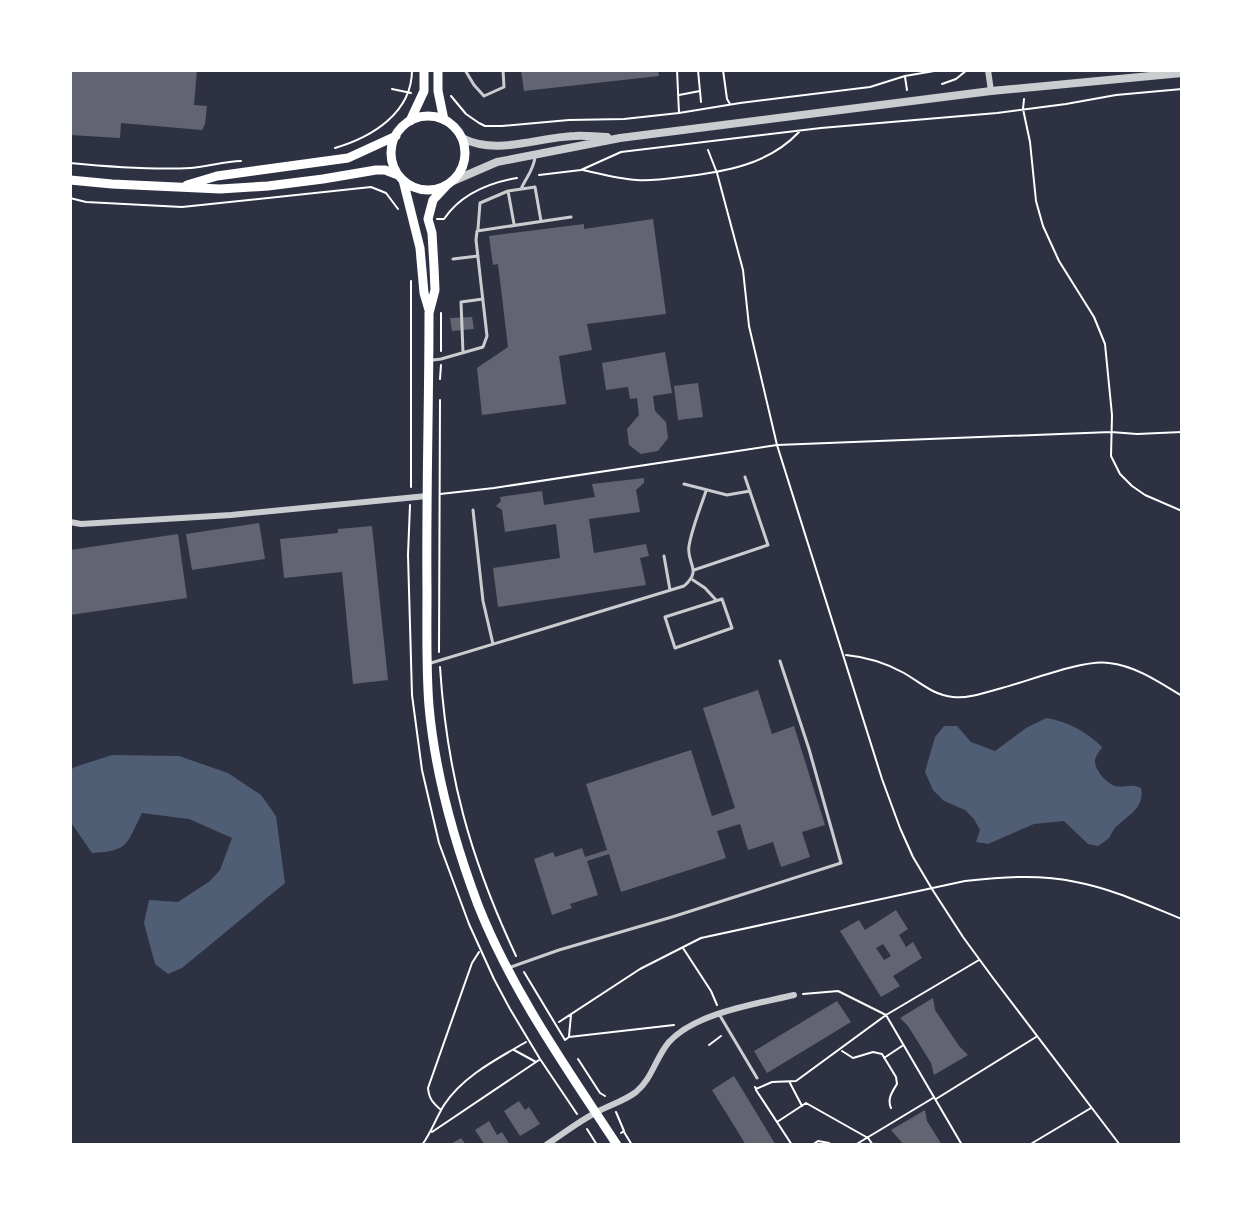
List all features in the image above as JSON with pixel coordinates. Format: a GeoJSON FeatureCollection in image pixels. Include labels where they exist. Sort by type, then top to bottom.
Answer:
{"type":"FeatureCollection","features":[{"type":"Feature","properties":{"kind":"main road"},"geometry":{"type":"LineString","coordinates":[[424,70],[424,91],[410,121],[396,136],[391,156],[420,248],[429,313],[427,664],[436,754],[448,815],[479,907],[507,969],[533,1016],[617,1145]]}},
{"type":"Feature","properties":{"kind":"main road"},"geometry":{"type":"LineString","coordinates":[[438,70],[438,91],[444,120]]}},
{"type":"Feature","properties":{"kind":"main road"},"geometry":{"type":"LineString","coordinates":[[410,121],[423,117],[444,120],[457,130],[464,145],[464,161],[458,175],[433,200],[428,219],[432,233],[435,290],[429,313]]}},
{"type":"Feature","properties":{"kind":"main road"},"geometry":{"type":"LineString","coordinates":[[180,186],[217,176],[348,158],[396,136]]}},
{"type":"Feature","properties":{"kind":"main road"},"geometry":{"type":"LineString","coordinates":[[70,180],[220,189],[268,186],[385,170],[419,189],[438,189],[450,183]]}},
{"type":"Feature","properties":{"kind":"street"},"geometry":{"type":"LineString","coordinates":[[988,70],[991,91]]}},
{"type":"Feature","properties":{"kind":"street"},"geometry":{"type":"LineString","coordinates":[[450,183],[497,162],[620,138],[991,91],[1182,73]]}},
{"type":"Feature","properties":{"kind":"street"},"geometry":{"type":"LineString","coordinates":[[462,138],[475,145],[490,147],[574,136],[620,138]]}},
{"type":"Feature","properties":{"kind":"street"},"geometry":{"type":"LineString","coordinates":[[70,522],[81,524],[231,515],[427,496]]}},
{"type":"Feature","properties":{"kind":"street"},"geometry":{"type":"LineString","coordinates":[[546,1145],[596,1112],[635,1092],[647,1081],[660,1051],[689,1025],[707,1017],[794,995]]}},
{"type":"Feature","properties":{"kind":"lane"},"geometry":{"type":"LineString","coordinates":[[465,70],[484,96],[504,87],[503,70]]}},
{"type":"Feature","properties":{"kind":"lane"},"geometry":{"type":"LineString","coordinates":[[521,189],[534,167],[535,155]]}},
{"type":"Feature","properties":{"kind":"lane"},"geometry":{"type":"LineString","coordinates":[[429,360],[483,347],[487,336],[476,240],[480,203],[508,191],[535,187],[541,221]]}},
{"type":"Feature","properties":{"kind":"lane"},"geometry":{"type":"LineString","coordinates":[[508,191],[514,225]]}},
{"type":"Feature","properties":{"kind":"lane"},"geometry":{"type":"LineString","coordinates":[[477,231],[571,217]]}},
{"type":"Feature","properties":{"kind":"lane"},"geometry":{"type":"LineString","coordinates":[[453,259],[478,256]]}},
{"type":"Feature","properties":{"kind":"lane"},"geometry":{"type":"LineString","coordinates":[[463,353],[461,302],[483,299]]}},
{"type":"Feature","properties":{"kind":"lane"},"geometry":{"type":"LineString","coordinates":[[694,570],[768,545],[745,477]]}},
{"type":"Feature","properties":{"kind":"lane"},"geometry":{"type":"LineString","coordinates":[[684,484],[727,495],[750,491]]}},
{"type":"Feature","properties":{"kind":"lane"},"geometry":{"type":"LineString","coordinates":[[427,664],[684,586],[694,570],[688,551],[689,542],[706,491]]}},
{"type":"Feature","properties":{"kind":"lane"},"geometry":{"type":"LineString","coordinates":[[473,510],[483,601],[493,644]]}},
{"type":"Feature","properties":{"kind":"lane"},"geometry":{"type":"LineString","coordinates":[[664,556],[670,590]]}},
{"type":"Feature","properties":{"kind":"lane"},"geometry":{"type":"LineString","coordinates":[[691,579],[716,600]]}},
{"type":"Feature","properties":{"kind":"lane"},"geometry":{"type":"LineString","coordinates":[[722,599],[732,628],[675,648],[665,617],[716,600],[722,599]]}},
{"type":"Feature","properties":{"kind":"lane"},"geometry":{"type":"LineString","coordinates":[[507,969],[841,863],[780,661]]}},
{"type":"Feature","properties":{"kind":"lane"},"geometry":{"type":"LineString","coordinates":[[719,1014],[757,1078]]}},
{"type":"Feature","properties":{"kind":"path"},"geometry":{"type":"LineString","coordinates":[[327,150],[353,142],[381,125],[410,93],[412,70]]}},
{"type":"Feature","properties":{"kind":"path"},"geometry":{"type":"LineString","coordinates":[[677,70],[679,113]]}},
{"type":"Feature","properties":{"kind":"path"},"geometry":{"type":"LineString","coordinates":[[698,70],[701,102]]}},
{"type":"Feature","properties":{"kind":"path"},"geometry":{"type":"LineString","coordinates":[[723,70],[730,105]]}},
{"type":"Feature","properties":{"kind":"path"},"geometry":{"type":"LineString","coordinates":[[438,91],[447,91],[466,114],[485,126],[679,113],[870,87],[905,76],[940,70]]}},
{"type":"Feature","properties":{"kind":"path"},"geometry":{"type":"LineString","coordinates":[[942,84],[956,79],[967,70]]}},
{"type":"Feature","properties":{"kind":"path"},"geometry":{"type":"LineString","coordinates":[[905,76],[907,90]]}},
{"type":"Feature","properties":{"kind":"path"},"geometry":{"type":"LineString","coordinates":[[1023,88],[1023,109],[1036,201],[1043,226],[1059,261],[1094,317],[1105,344],[1112,415],[1111,456],[1120,474],[1132,486],[1182,511]]}},
{"type":"Feature","properties":{"kind":"path"},"geometry":{"type":"LineString","coordinates":[[392,89],[410,93]]}},
{"type":"Feature","properties":{"kind":"path"},"geometry":{"type":"LineString","coordinates":[[800,131],[770,155],[717,173],[641,181],[581,170],[621,152],[800,131],[1070,104],[1116,95],[1182,89]]}},
{"type":"Feature","properties":{"kind":"path"},"geometry":{"type":"LineString","coordinates":[[678,95],[700,91]]}},
{"type":"Feature","properties":{"kind":"path"},"geometry":{"type":"LineString","coordinates":[[1069,94],[1070,104]]}},
{"type":"Feature","properties":{"kind":"path"},"geometry":{"type":"LineString","coordinates":[[708,150],[743,270],[749,326],[777,445],[900,828],[932,889],[980,960],[1120,1145]]}},
{"type":"Feature","properties":{"kind":"path"},"geometry":{"type":"LineString","coordinates":[[70,163],[155,169],[196,168],[245,161]]}},
{"type":"Feature","properties":{"kind":"path"},"geometry":{"type":"LineString","coordinates":[[440,400],[439,660],[443,709],[448,752],[460,807],[493,908],[519,963],[565,1040],[569,1037],[675,1025]]}},
{"type":"Feature","properties":{"kind":"path"},"geometry":{"type":"LineString","coordinates":[[439,494],[777,445],[1182,432]]}},
{"type":"Feature","properties":{"kind":"path"},"geometry":{"type":"LineString","coordinates":[[408,549],[414,550]]}},
{"type":"Feature","properties":{"kind":"path"},"geometry":{"type":"LineString","coordinates":[[843,655],[882,663],[906,674],[928,690],[958,698],[1085,664],[1107,662],[1130,667],[1182,696]]}},
{"type":"Feature","properties":{"kind":"path"},"geometry":{"type":"LineString","coordinates":[[559,1022],[640,969],[701,938],[965,881],[1000,877],[1074,881],[1108,890],[1182,919]]}},
{"type":"Feature","properties":{"kind":"path"},"geometry":{"type":"LineString","coordinates":[[683,947],[711,991],[719,1014]]}},
{"type":"Feature","properties":{"kind":"path"},"geometry":{"type":"LineString","coordinates":[[441,1110],[432,1102],[428,1088],[472,963],[480,951],[540,1059],[597,1145]]}},
{"type":"Feature","properties":{"kind":"path"},"geometry":{"type":"LineString","coordinates":[[792,1145],[756,1089],[772,1082],[796,1081],[886,1015],[980,960]]}},
{"type":"Feature","properties":{"kind":"path"},"geometry":{"type":"LineString","coordinates":[[794,995],[838,991],[886,1015],[962,1145]]}},
{"type":"Feature","properties":{"kind":"path"},"geometry":{"type":"LineString","coordinates":[[569,1037],[571,1014]]}},
{"type":"Feature","properties":{"kind":"path"},"geometry":{"type":"LineString","coordinates":[[709,1045],[722,1035]]}},
{"type":"Feature","properties":{"kind":"path"},"geometry":{"type":"LineString","coordinates":[[855,1145],[1037,1036]]}},
{"type":"Feature","properties":{"kind":"path"},"geometry":{"type":"LineString","coordinates":[[422,1145],[455,1090],[526,1042]]}},
{"type":"Feature","properties":{"kind":"path"},"geometry":{"type":"LineString","coordinates":[[884,1058],[903,1046]]}},
{"type":"Feature","properties":{"kind":"path"},"geometry":{"type":"LineString","coordinates":[[513,1050],[536,1062]]}},
{"type":"Feature","properties":{"kind":"path"},"geometry":{"type":"LineString","coordinates":[[840,1050],[853,1058],[873,1052],[882,1054],[896,1077],[897,1084],[890,1096],[891,1108]]}},
{"type":"Feature","properties":{"kind":"path"},"geometry":{"type":"LineString","coordinates":[[429,1134],[540,1059]]}},
{"type":"Feature","properties":{"kind":"path"},"geometry":{"type":"LineString","coordinates":[[789,1082],[802,1106]]}},
{"type":"Feature","properties":{"kind":"path"},"geometry":{"type":"LineString","coordinates":[[777,1122],[806,1103],[868,1138],[873,1145]]}},
{"type":"Feature","properties":{"kind":"path"},"geometry":{"type":"LineString","coordinates":[[1029,1145],[1092,1107]]}},
{"type":"Feature","properties":{"kind":"path"},"geometry":{"type":"LineString","coordinates":[[624,1131],[632,1145]]}},
{"type":"Feature","properties":{"kind":"path"},"geometry":{"type":"LineString","coordinates":[[812,1145],[818,1141],[831,1145]]}},
{"type":"Feature","properties":{"kind":"water"},"geometry":{"type":"Polygon","coordinates":[[[1046,718],[1076,728],[1102,747],[1095,760],[1099,771],[1115,786],[1141,788],[1138,806],[1098,846],[1088,844],[1064,821],[1034,824],[988,844],[976,842],[980,830],[974,819],[965,810],[944,801],[933,790],[925,772],[935,737],[944,726],[957,726],[971,742],[995,751],[1026,728],[1046,718]]]}},
{"type":"Feature","properties":{"kind":"water"},"geometry":{"type":"Polygon","coordinates":[[[112,755],[179,756],[228,773],[261,795],[276,816],[285,883],[182,968],[168,974],[155,964],[144,923],[149,900],[178,902],[210,881],[220,870],[232,838],[189,819],[142,813],[129,839],[120,848],[92,853],[70,821],[70,770],[112,755]]]}},
{"type":"Feature","properties":{"kind":"building"},"geometry":{"type":"Polygon","coordinates":[[[70,70],[197,70],[194,105],[207,106],[205,124],[202,130],[121,123],[120,138],[70,135],[70,70]]]}},
{"type":"Feature","properties":{"kind":"building"},"geometry":{"type":"Polygon","coordinates":[[[521,70],[658,70],[659,76],[524,91],[521,70]]]}},
{"type":"Feature","properties":{"kind":"building"},"geometry":{"type":"Polygon","coordinates":[[[653,219],[666,314],[587,324],[592,350],[559,356],[566,404],[482,415],[477,368],[508,347],[498,264],[493,265],[489,236],[584,224],[584,229],[653,219]]]}},
{"type":"Feature","properties":{"kind":"building"},"geometry":{"type":"Polygon","coordinates":[[[472,317],[474,329],[452,331],[450,318],[472,317]]]}},
{"type":"Feature","properties":{"kind":"building"},"geometry":{"type":"Polygon","coordinates":[[[665,352],[672,393],[653,396],[655,411],[666,422],[668,438],[658,451],[641,454],[629,445],[627,429],[639,415],[637,398],[630,399],[628,387],[606,390],[602,363],[665,352]]]}},
{"type":"Feature","properties":{"kind":"building"},"geometry":{"type":"Polygon","coordinates":[[[698,383],[703,417],[678,420],[674,386],[698,383]]]}},
{"type":"Feature","properties":{"kind":"building"},"geometry":{"type":"Polygon","coordinates":[[[644,478],[644,483],[636,490],[640,512],[589,519],[594,553],[646,544],[649,556],[640,558],[646,585],[498,607],[493,568],[560,558],[556,524],[505,532],[502,510],[496,506],[501,501],[500,497],[542,491],[544,505],[595,497],[592,484],[644,478]]]}},
{"type":"Feature","properties":{"kind":"building"},"geometry":{"type":"Polygon","coordinates":[[[259,523],[265,559],[192,570],[186,534],[259,523]]]}},
{"type":"Feature","properties":{"kind":"building"},"geometry":{"type":"Polygon","coordinates":[[[372,526],[388,680],[353,684],[342,572],[284,578],[280,539],[372,526]]]}},
{"type":"Feature","properties":{"kind":"building"},"geometry":{"type":"Polygon","coordinates":[[[178,534],[187,598],[70,615],[70,550],[178,534]]]}},
{"type":"Feature","properties":{"kind":"building"},"geometry":{"type":"Polygon","coordinates":[[[758,690],[772,734],[794,726],[825,825],[802,832],[810,857],[781,867],[773,842],[748,850],[740,824],[717,831],[726,858],[621,892],[609,854],[587,861],[598,895],[570,904],[572,908],[552,915],[534,859],[553,852],[555,857],[582,848],[585,857],[607,850],[586,784],[691,750],[712,816],[735,808],[703,708],[758,690]]]}},
{"type":"Feature","properties":{"kind":"building"},"geometry":{"type":"Polygon","coordinates":[[[896,910],[908,929],[899,935],[906,947],[913,942],[922,958],[893,976],[900,986],[881,997],[840,931],[859,920],[865,930],[896,910]],[[883,944],[876,948],[884,960],[891,956],[883,944]]]}},
{"type":"Feature","properties":{"kind":"building"},"geometry":{"type":"Polygon","coordinates":[[[933,998],[935,1010],[968,1055],[934,1075],[931,1063],[900,1018],[933,998]]]}},
{"type":"Feature","properties":{"kind":"building"},"geometry":{"type":"Polygon","coordinates":[[[837,1001],[851,1022],[767,1073],[754,1051],[837,1001]]]}},
{"type":"Feature","properties":{"kind":"building"},"geometry":{"type":"Polygon","coordinates":[[[734,1076],[776,1145],[746,1145],[712,1090],[734,1076]]]}},
{"type":"Feature","properties":{"kind":"building"},"geometry":{"type":"Polygon","coordinates":[[[519,1101],[525,1110],[529,1107],[540,1124],[520,1136],[504,1111],[519,1101]]]}},
{"type":"Feature","properties":{"kind":"building"},"geometry":{"type":"Polygon","coordinates":[[[925,1110],[927,1121],[942,1145],[904,1145],[891,1130],[925,1110]]]}},
{"type":"Feature","properties":{"kind":"building"},"geometry":{"type":"Polygon","coordinates":[[[489,1121],[497,1135],[502,1132],[510,1145],[485,1145],[475,1130],[489,1121]]]}},
{"type":"Feature","properties":{"kind":"building"},"geometry":{"type":"Polygon","coordinates":[[[461,1138],[466,1145],[449,1145],[461,1138]]]}}]}
